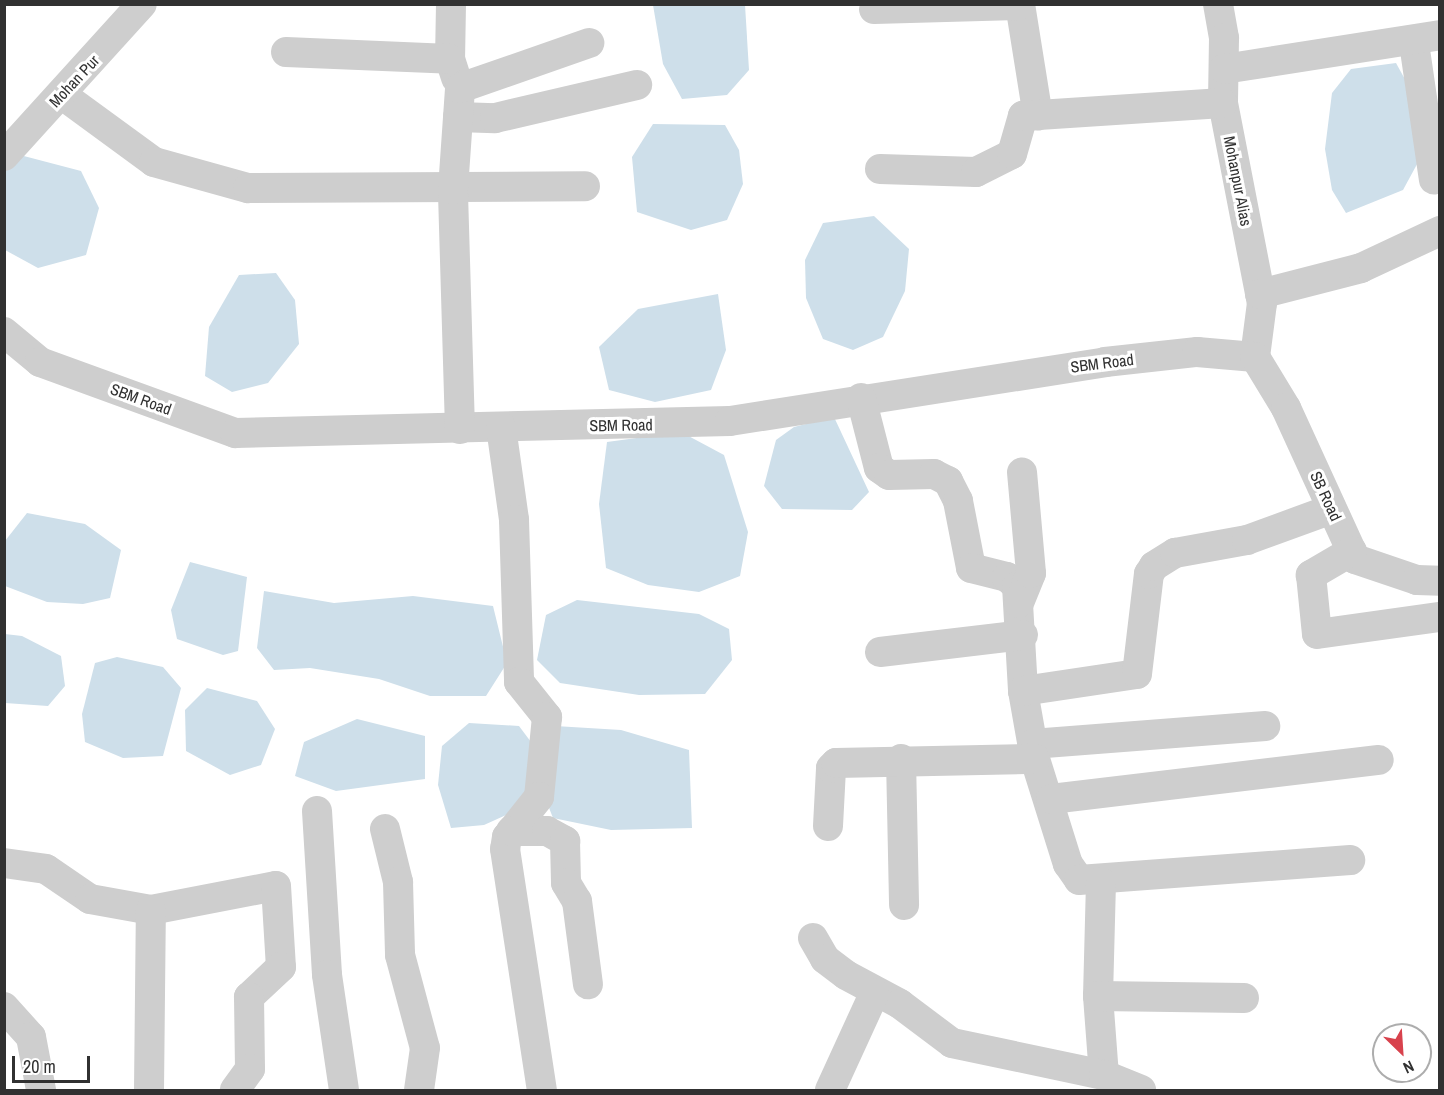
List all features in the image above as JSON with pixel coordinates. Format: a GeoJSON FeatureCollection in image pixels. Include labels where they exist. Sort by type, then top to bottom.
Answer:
{"type":"FeatureCollection","features":[{"type":"Feature","properties":{"kind":"street","name":"Mohan Pur"},"geometry":{"type":"LineString","coordinates":[[4,156],[142,4]]}},
{"type":"Feature","properties":{"kind":"street"},"geometry":{"type":"LineString","coordinates":[[451,4],[450,59],[460,88],[453,189],[460,429]]}},
{"type":"Feature","properties":{"kind":"street","name":"Mohanpur Alias"},"geometry":{"type":"LineString","coordinates":[[1218,4],[1224,69],[1223,103],[1260,294],[1255,357]]}},
{"type":"Feature","properties":{"kind":"street"},"geometry":{"type":"LineString","coordinates":[[874,9],[1020,5],[1038,116]]}},
{"type":"Feature","properties":{"kind":"street"},"geometry":{"type":"LineString","coordinates":[[1224,69],[1427,39],[1434,180]]}},
{"type":"Feature","properties":{"kind":"street"},"geometry":{"type":"LineString","coordinates":[[460,88],[589,43]]}},
{"type":"Feature","properties":{"kind":"street"},"geometry":{"type":"LineString","coordinates":[[286,52],[450,59]]}},
{"type":"Feature","properties":{"kind":"street"},"geometry":{"type":"LineString","coordinates":[[458,117],[495,117],[637,85]]}},
{"type":"Feature","properties":{"kind":"street"},"geometry":{"type":"LineString","coordinates":[[61,94],[154,162],[203,179],[248,188],[453,189],[585,186]]}},
{"type":"Feature","properties":{"kind":"street"},"geometry":{"type":"LineString","coordinates":[[880,169],[976,171],[1012,154],[1023,117],[1223,103]]}},
{"type":"Feature","properties":{"kind":"street"},"geometry":{"type":"LineString","coordinates":[[1260,294],[1361,268],[1440,231]]}},
{"type":"Feature","properties":{"kind":"street","name":"SBM Road"},"geometry":{"type":"LineString","coordinates":[[4,332],[40,362],[235,433],[629,426],[730,421],[861,398],[1197,352],[1255,357]]}},
{"type":"Feature","properties":{"kind":"street","name":"SB Road"},"geometry":{"type":"LineString","coordinates":[[1255,357],[1286,408],[1352,551]]}},
{"type":"Feature","properties":{"kind":"street"},"geometry":{"type":"LineString","coordinates":[[861,398],[879,468],[889,475],[934,474],[948,481],[958,501],[971,568],[1013,581],[1019,603],[1023,636],[1023,691],[1034,752],[1051,799],[1068,864],[1079,880],[1101,882],[1350,860]]}},
{"type":"Feature","properties":{"kind":"street"},"geometry":{"type":"LineString","coordinates":[[501,427],[513,520],[519,682],[547,717],[539,797],[511,831],[506,849],[542,1090]]}},
{"type":"Feature","properties":{"kind":"street"},"geometry":{"type":"LineString","coordinates":[[1019,603],[1032,573],[1022,472]]}},
{"type":"Feature","properties":{"kind":"street"},"geometry":{"type":"LineString","coordinates":[[1023,691],[1137,674],[1154,566],[1174,553],[1246,540],[1332,508]]}},
{"type":"Feature","properties":{"kind":"street"},"geometry":{"type":"LineString","coordinates":[[1440,580],[1418,580],[1355,559],[1352,551],[1311,575],[1317,634],[1440,617]]}},
{"type":"Feature","properties":{"kind":"street"},"geometry":{"type":"LineString","coordinates":[[880,652],[1023,636]]}},
{"type":"Feature","properties":{"kind":"street"},"geometry":{"type":"LineString","coordinates":[[828,826],[831,768],[901,759],[1034,752],[1265,726]]}},
{"type":"Feature","properties":{"kind":"street"},"geometry":{"type":"LineString","coordinates":[[901,759],[904,905]]}},
{"type":"Feature","properties":{"kind":"street"},"geometry":{"type":"LineString","coordinates":[[1051,799],[1379,760]]}},
{"type":"Feature","properties":{"kind":"street"},"geometry":{"type":"LineString","coordinates":[[317,811],[327,975],[344,1090]]}},
{"type":"Feature","properties":{"kind":"street"},"geometry":{"type":"LineString","coordinates":[[385,829],[398,882],[400,955],[424,1048],[418,1090]]}},
{"type":"Feature","properties":{"kind":"street"},"geometry":{"type":"LineString","coordinates":[[511,831],[547,831],[565,841],[566,883],[577,901],[588,984]]}},
{"type":"Feature","properties":{"kind":"street"},"geometry":{"type":"LineString","coordinates":[[4,863],[46,869],[90,899],[151,910],[203,904],[273,884],[280,891],[281,967],[249,997],[250,1069],[235,1090]]}},
{"type":"Feature","properties":{"kind":"street"},"geometry":{"type":"LineString","coordinates":[[1092,1080],[1098,996],[1101,882]]}},
{"type":"Feature","properties":{"kind":"street"},"geometry":{"type":"LineString","coordinates":[[149,1090],[151,910]]}},
{"type":"Feature","properties":{"kind":"street"},"geometry":{"type":"LineString","coordinates":[[813,938],[825,959],[874,994],[900,1005],[952,1043],[1092,1080],[1141,1090]]}},
{"type":"Feature","properties":{"kind":"street"},"geometry":{"type":"LineString","coordinates":[[830,1090],[874,994]]}},
{"type":"Feature","properties":{"kind":"street"},"geometry":{"type":"LineString","coordinates":[[1098,996],[1244,998]]}},
{"type":"Feature","properties":{"kind":"street"},"geometry":{"type":"LineString","coordinates":[[4,1007],[31,1037],[41,1090]]}},
{"type":"Feature","properties":{"kind":"water"},"geometry":{"type":"Polygon","coordinates":[[[653,5],[745,5],[749,70],[727,95],[682,99],[663,64],[653,5]]]}},
{"type":"Feature","properties":{"kind":"water"},"geometry":{"type":"Polygon","coordinates":[[[1396,63],[1413,94],[1422,155],[1403,190],[1346,213],[1332,190],[1325,149],[1332,93],[1351,69],[1396,63]]]}},
{"type":"Feature","properties":{"kind":"water"},"geometry":{"type":"Polygon","coordinates":[[[653,124],[725,125],[739,150],[743,184],[727,220],[691,230],[637,212],[632,157],[653,124]]]}},
{"type":"Feature","properties":{"kind":"water"},"geometry":{"type":"Polygon","coordinates":[[[20,155],[81,171],[99,208],[86,255],[38,268],[5,250],[4,169],[20,155]]]}},
{"type":"Feature","properties":{"kind":"water"},"geometry":{"type":"Polygon","coordinates":[[[874,216],[909,249],[905,291],[883,337],[853,350],[823,339],[806,298],[805,260],[823,223],[874,216]]]}},
{"type":"Feature","properties":{"kind":"water"},"geometry":{"type":"Polygon","coordinates":[[[276,273],[295,300],[299,344],[268,383],[232,392],[205,376],[209,327],[239,275],[276,273]]]}},
{"type":"Feature","properties":{"kind":"water"},"geometry":{"type":"Polygon","coordinates":[[[718,294],[726,350],[711,390],[655,402],[609,390],[599,347],[638,309],[718,294]]]}},
{"type":"Feature","properties":{"kind":"water"},"geometry":{"type":"Polygon","coordinates":[[[834,417],[869,492],[852,510],[782,509],[764,486],[776,440],[794,427],[834,417]]]}},
{"type":"Feature","properties":{"kind":"water"},"geometry":{"type":"Polygon","coordinates":[[[681,432],[724,455],[748,532],[740,576],[699,592],[648,585],[606,568],[599,504],[607,442],[681,432]]]}},
{"type":"Feature","properties":{"kind":"water"},"geometry":{"type":"Polygon","coordinates":[[[27,513],[85,524],[121,550],[110,598],[83,604],[47,602],[5,586],[5,541],[27,513]]]}},
{"type":"Feature","properties":{"kind":"water"},"geometry":{"type":"Polygon","coordinates":[[[190,562],[247,577],[238,651],[223,655],[177,639],[171,610],[190,562]]]}},
{"type":"Feature","properties":{"kind":"water"},"geometry":{"type":"Polygon","coordinates":[[[264,591],[334,603],[413,596],[493,606],[507,663],[486,696],[430,696],[379,679],[310,668],[274,670],[257,648],[264,591]]]}},
{"type":"Feature","properties":{"kind":"water"},"geometry":{"type":"Polygon","coordinates":[[[577,600],[699,614],[729,629],[732,660],[705,694],[639,695],[560,683],[537,660],[546,615],[577,600]]]}},
{"type":"Feature","properties":{"kind":"water"},"geometry":{"type":"Polygon","coordinates":[[[5,634],[22,636],[61,656],[65,686],[48,706],[5,703],[5,634]]]}},
{"type":"Feature","properties":{"kind":"water"},"geometry":{"type":"Polygon","coordinates":[[[117,657],[163,667],[181,688],[163,756],[123,758],[85,742],[82,714],[95,663],[117,657]]]}},
{"type":"Feature","properties":{"kind":"water"},"geometry":{"type":"Polygon","coordinates":[[[207,688],[257,701],[275,729],[261,765],[230,775],[186,751],[185,710],[207,688]]]}},
{"type":"Feature","properties":{"kind":"water"},"geometry":{"type":"Polygon","coordinates":[[[357,719],[425,736],[425,779],[336,791],[295,776],[304,742],[357,719]]]}},
{"type":"Feature","properties":{"kind":"water"},"geometry":{"type":"Polygon","coordinates":[[[469,723],[519,726],[534,746],[530,804],[484,825],[451,828],[438,785],[442,746],[469,723]]]}},
{"type":"Feature","properties":{"kind":"water"},"geometry":{"type":"Polygon","coordinates":[[[555,726],[621,730],[689,750],[692,828],[611,830],[553,818],[539,782],[555,726]]]}}]}
